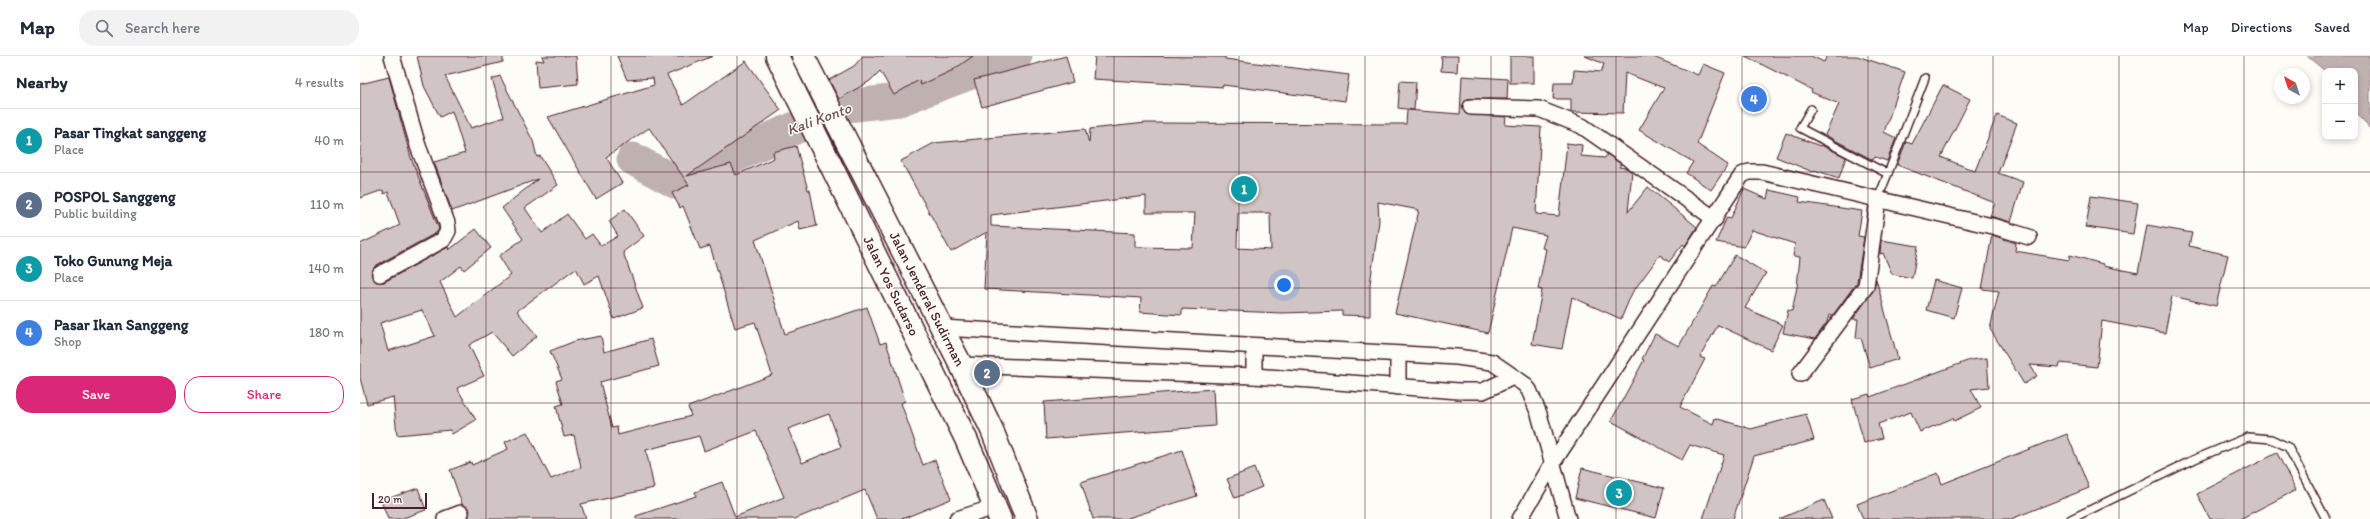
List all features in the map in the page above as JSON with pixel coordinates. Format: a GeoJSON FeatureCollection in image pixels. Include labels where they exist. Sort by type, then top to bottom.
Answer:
{"type":"FeatureCollection","features":[{"type":"Feature","properties":{"kind":"highway","name":"Jalan Yos Sudarso"},"geometry":{"type":"LineString","coordinates":[[777,56],[966,438],[998,513]]}},
{"type":"Feature","properties":{"kind":"highway","name":"Jalan Jenderal Sudirman"},"geometry":{"type":"LineString","coordinates":[[803,56],[962,365],[992,430],[1027,519]]}},
{"type":"Feature","properties":{"kind":"street"},"geometry":{"type":"LineString","coordinates":[[380,274],[443,240],[448,231],[447,223],[418,146],[392,56]]}},
{"type":"Feature","properties":{"kind":"street"},"geometry":{"type":"LineString","coordinates":[[1471,108],[1539,109],[1582,126],[1715,219]]}},
{"type":"Feature","properties":{"kind":"street"},"geometry":{"type":"LineString","coordinates":[[1520,519],[1552,464],[1715,219],[1739,179],[1749,172],[1762,172],[1878,199],[2029,237]]}},
{"type":"Feature","properties":{"kind":"street"},"geometry":{"type":"LineString","coordinates":[[1800,374],[1866,286],[1878,199]]}},
{"type":"Feature","properties":{"kind":"street"},"geometry":{"type":"LineString","coordinates":[[942,328],[1457,358],[1492,362],[1529,390],[1539,414],[1568,519]]}},
{"type":"Feature","properties":{"kind":"street"},"geometry":{"type":"LineString","coordinates":[[1254,347],[1254,376]]}},
{"type":"Feature","properties":{"kind":"street"},"geometry":{"type":"LineString","coordinates":[[1398,355],[1398,387]]}},
{"type":"Feature","properties":{"kind":"street"},"geometry":{"type":"LineString","coordinates":[[962,365],[1254,376],[1398,387],[1483,390],[1513,377]]}},
{"type":"Feature","properties":{"kind":"street"},"geometry":{"type":"LineString","coordinates":[[445,519],[461,513]]}},
{"type":"Feature","properties":{"kind":"street"},"geometry":{"type":"LineString","coordinates":[[957,519],[998,513]]}},
{"type":"Feature","properties":{"kind":"lane"},"geometry":{"type":"LineString","coordinates":[[1878,199],[1924,78]]}},
{"type":"Feature","properties":{"kind":"lane"},"geometry":{"type":"LineString","coordinates":[[1811,109],[1800,128],[1888,174]]}},
{"type":"Feature","properties":{"kind":"lane"},"geometry":{"type":"LineString","coordinates":[[2071,519],[2195,459],[2248,437],[2271,439],[2288,448],[2326,519]]}},
{"type":"Feature","properties":{"kind":"shaded area"},"geometry":{"type":"Polygon","coordinates":[[[2307,56],[2370,56],[2370,129],[2358,114],[2358,68],[2322,68],[2307,56]]]}},
{"type":"Feature","properties":{"kind":"building"},"geometry":{"type":"Polygon","coordinates":[[[417,56],[503,56],[503,62],[445,76],[471,128],[504,117],[492,79],[500,76],[533,141],[537,157],[540,156],[558,185],[525,208],[542,233],[567,214],[585,239],[592,234],[601,246],[618,236],[609,221],[625,209],[644,236],[623,252],[643,308],[614,319],[599,276],[584,284],[576,268],[517,311],[537,336],[512,356],[492,332],[469,345],[484,376],[457,388],[476,420],[452,434],[450,430],[397,435],[393,397],[367,404],[360,378],[360,244],[400,225],[388,192],[384,194],[383,190],[360,198],[360,84],[389,77],[411,158],[439,229],[436,233],[375,266],[371,274],[376,282],[384,282],[448,247],[449,250],[476,229],[491,248],[464,270],[461,266],[440,282],[457,317],[511,275],[499,256],[523,239],[502,208],[538,179],[452,211],[434,162],[465,153],[452,111],[440,117],[424,86],[417,56]],[[422,310],[380,323],[388,351],[435,336],[422,310]]]}},
{"type":"Feature","properties":{"kind":"building"},"geometry":{"type":"Polygon","coordinates":[[[542,56],[576,56],[578,84],[538,88],[536,60],[544,61],[542,56]]]}},
{"type":"Feature","properties":{"kind":"building"},"geometry":{"type":"Polygon","coordinates":[[[617,56],[713,56],[667,75],[683,105],[746,61],[781,110],[687,176],[731,164],[736,175],[774,158],[773,152],[796,146],[808,190],[810,190],[817,226],[800,230],[798,221],[755,240],[785,334],[867,307],[880,344],[886,342],[905,401],[901,403],[923,465],[935,460],[951,499],[902,519],[877,519],[865,490],[795,519],[636,519],[636,516],[696,496],[695,492],[722,482],[735,517],[784,497],[756,431],[704,451],[699,436],[646,450],[654,488],[581,504],[586,519],[468,519],[470,510],[462,504],[450,470],[471,462],[472,465],[508,449],[505,442],[527,432],[551,479],[581,467],[574,435],[564,437],[556,406],[563,404],[556,381],[562,379],[550,351],[575,341],[601,336],[604,352],[651,339],[659,366],[600,382],[612,428],[617,427],[618,435],[691,416],[688,407],[772,375],[755,322],[735,328],[710,246],[700,249],[683,206],[680,208],[672,193],[689,185],[649,128],[606,157],[622,183],[596,199],[548,117],[654,85],[653,78],[627,80],[617,56]],[[829,414],[788,429],[802,463],[841,447],[829,414]]]}},
{"type":"Feature","properties":{"kind":"building"},"geometry":{"type":"Polygon","coordinates":[[[863,56],[973,56],[953,70],[921,85],[919,80],[894,95],[880,71],[870,81],[839,99],[829,80],[854,66],[863,56]]]}},
{"type":"Feature","properties":{"kind":"building"},"geometry":{"type":"Polygon","coordinates":[[[1066,56],[1073,82],[982,107],[974,80],[1066,56]]]}},
{"type":"Feature","properties":{"kind":"building"},"geometry":{"type":"Polygon","coordinates":[[[1095,56],[1225,57],[1225,59],[1349,75],[1345,101],[1223,85],[1223,87],[1093,79],[1095,56]]]}},
{"type":"Feature","properties":{"kind":"building"},"geometry":{"type":"Polygon","coordinates":[[[1442,56],[1458,56],[1457,72],[1441,71],[1442,56]]]}},
{"type":"Feature","properties":{"kind":"building"},"geometry":{"type":"Polygon","coordinates":[[[1510,56],[1534,56],[1534,83],[1510,83],[1510,56]]]}},
{"type":"Feature","properties":{"kind":"building"},"geometry":{"type":"Polygon","coordinates":[[[1585,56],[1651,56],[1698,75],[1703,64],[1725,73],[1697,144],[1728,165],[1711,190],[1686,173],[1693,162],[1639,130],[1664,88],[1625,73],[1623,113],[1571,112],[1571,99],[1553,99],[1554,83],[1573,83],[1574,70],[1601,72],[1604,64],[1585,56]]]}},
{"type":"Feature","properties":{"kind":"building"},"geometry":{"type":"Polygon","coordinates":[[[1745,56],[1811,56],[1824,62],[1827,56],[1857,56],[1905,72],[1884,132],[1896,138],[1887,161],[1875,157],[1873,160],[1825,135],[1839,104],[1811,92],[1812,90],[1745,56]]]}},
{"type":"Feature","properties":{"kind":"building"},"geometry":{"type":"Polygon","coordinates":[[[1462,76],[1508,79],[1507,99],[1467,99],[1462,106],[1466,114],[1506,117],[1505,125],[1541,127],[1536,214],[1559,216],[1567,143],[1582,145],[1581,156],[1605,158],[1607,154],[1621,164],[1619,167],[1626,168],[1632,172],[1628,212],[1648,187],[1697,227],[1685,246],[1683,244],[1669,262],[1660,255],[1632,293],[1621,319],[1572,297],[1562,349],[1532,344],[1542,290],[1538,289],[1546,249],[1542,248],[1546,235],[1512,228],[1488,333],[1395,313],[1419,210],[1378,202],[1379,221],[1370,284],[1370,316],[1342,315],[1342,311],[1282,313],[1182,309],[1182,315],[1140,312],[1141,298],[984,289],[987,232],[951,252],[901,161],[934,143],[1085,129],[1089,143],[1090,129],[1146,123],[1406,124],[1407,110],[1460,114],[1462,76]],[[1146,196],[991,215],[991,226],[1135,233],[1135,247],[1193,248],[1195,213],[1146,213],[1146,196]],[[1238,213],[1237,248],[1271,250],[1270,213],[1238,213]]]}},
{"type":"Feature","properties":{"kind":"building"},"geometry":{"type":"Polygon","coordinates":[[[1400,81],[1416,82],[1414,110],[1398,108],[1400,81]]]}},
{"type":"Feature","properties":{"kind":"building"},"geometry":{"type":"Polygon","coordinates":[[[1943,85],[1970,99],[1941,157],[1975,171],[1997,115],[2017,123],[1998,173],[2023,182],[2011,222],[1990,216],[1995,203],[1897,165],[1906,142],[1912,144],[1943,85]]]}},
{"type":"Feature","properties":{"kind":"building"},"geometry":{"type":"Polygon","coordinates":[[[1786,133],[1820,146],[1821,145],[1846,157],[1839,178],[1814,170],[1813,172],[1776,157],[1786,133]]]}},
{"type":"Feature","properties":{"kind":"building"},"geometry":{"type":"Polygon","coordinates":[[[1744,189],[1767,199],[1769,190],[1800,197],[1799,202],[1862,211],[1858,236],[1864,237],[1857,282],[1833,315],[1829,315],[1827,322],[1815,339],[1783,333],[1788,310],[1792,311],[1797,287],[1800,257],[1793,256],[1795,244],[1752,230],[1744,247],[1716,242],[1727,217],[1731,218],[1744,189]]]}},
{"type":"Feature","properties":{"kind":"building"},"geometry":{"type":"Polygon","coordinates":[[[2091,196],[2138,203],[2133,234],[2086,227],[2091,196]]]}},
{"type":"Feature","properties":{"kind":"building"},"geometry":{"type":"Polygon","coordinates":[[[2147,225],[2192,233],[2189,246],[2228,255],[2216,306],[2172,296],[2165,333],[2102,321],[2097,367],[2060,363],[2059,367],[2030,365],[2037,376],[2024,384],[1990,329],[1999,291],[1982,289],[1992,235],[2016,243],[2015,251],[2069,260],[2070,255],[2103,264],[2103,266],[2138,273],[2147,225]]]}},
{"type":"Feature","properties":{"kind":"building"},"geometry":{"type":"Polygon","coordinates":[[[1881,240],[1918,246],[1912,278],[1892,274],[1883,253],[1880,254],[1881,240]]]}},
{"type":"Feature","properties":{"kind":"building"},"geometry":{"type":"Polygon","coordinates":[[[1735,255],[1766,273],[1745,308],[1783,325],[1771,350],[1718,325],[1700,357],[1705,359],[1680,407],[1713,424],[1715,418],[1751,429],[1806,414],[1814,440],[1754,456],[1733,519],[1703,519],[1724,455],[1690,445],[1682,460],[1611,421],[1644,360],[1642,359],[1655,334],[1679,346],[1713,286],[1716,287],[1735,255]]]}},
{"type":"Feature","properties":{"kind":"building"},"geometry":{"type":"Polygon","coordinates":[[[1876,279],[1898,359],[1870,368],[1861,338],[1856,338],[1858,319],[1853,319],[1873,291],[1876,279]]]}},
{"type":"Feature","properties":{"kind":"building"},"geometry":{"type":"Polygon","coordinates":[[[1934,280],[1962,288],[1954,318],[1926,310],[1934,280]]]}},
{"type":"Feature","properties":{"kind":"building"},"geometry":{"type":"Polygon","coordinates":[[[1987,358],[1989,387],[1971,389],[1981,408],[1954,421],[1953,418],[1920,432],[1911,412],[1878,424],[1882,438],[1864,443],[1852,399],[1869,394],[1870,397],[1970,360],[1987,358]]]}},
{"type":"Feature","properties":{"kind":"building"},"geometry":{"type":"Polygon","coordinates":[[[1213,389],[1215,426],[1046,439],[1044,402],[1213,389]]]}},
{"type":"Feature","properties":{"kind":"building"},"geometry":{"type":"Polygon","coordinates":[[[2067,434],[2089,488],[2011,519],[1863,519],[1857,504],[1938,473],[1942,484],[2067,434]]]}},
{"type":"Feature","properties":{"kind":"building"},"geometry":{"type":"Polygon","coordinates":[[[1182,450],[1197,496],[1125,519],[1093,519],[1081,482],[1182,450]]]}},
{"type":"Feature","properties":{"kind":"building"},"geometry":{"type":"Polygon","coordinates":[[[2277,453],[2296,490],[2240,519],[2210,519],[2197,494],[2277,453]]]}},
{"type":"Feature","properties":{"kind":"building"},"geometry":{"type":"Polygon","coordinates":[[[1254,468],[1262,487],[1235,498],[1227,479],[1254,468]]]}},
{"type":"Feature","properties":{"kind":"building"},"geometry":{"type":"Polygon","coordinates":[[[1582,468],[1664,488],[1656,518],[1575,498],[1582,468]]]}},
{"type":"Feature","properties":{"kind":"building"},"geometry":{"type":"Polygon","coordinates":[[[418,488],[426,510],[400,519],[388,519],[381,501],[418,488]]]}},
{"type":"Feature","properties":{"kind":"building"},"geometry":{"type":"Polygon","coordinates":[[[1824,500],[1832,519],[1779,519],[1824,500]]]}},
{"type":"Feature","properties":{"kind":"waterway","name":"Kali Konto"},"geometry":{"type":"LineString","coordinates":[[633,159],[679,184],[717,167],[733,157],[781,134],[847,106],[899,100],[1016,56]]}},
{"type":"Feature","properties":{"kind":"place","name":"Pasar Ikan Sanggeng"},"geometry":{"type":"Point","coordinates":[1754,99]}},
{"type":"Feature","properties":{"kind":"place","name":"Pasar Tingkat sanggeng"},"geometry":{"type":"Point","coordinates":[1244,189]}},
{"type":"Feature","properties":{"kind":"place","name":"POSPOL Sanggeng"},"geometry":{"type":"Point","coordinates":[987,373]}},
{"type":"Feature","properties":{"kind":"place","name":"Toko Gunung Meja"},"geometry":{"type":"Point","coordinates":[1619,493]}}]}
